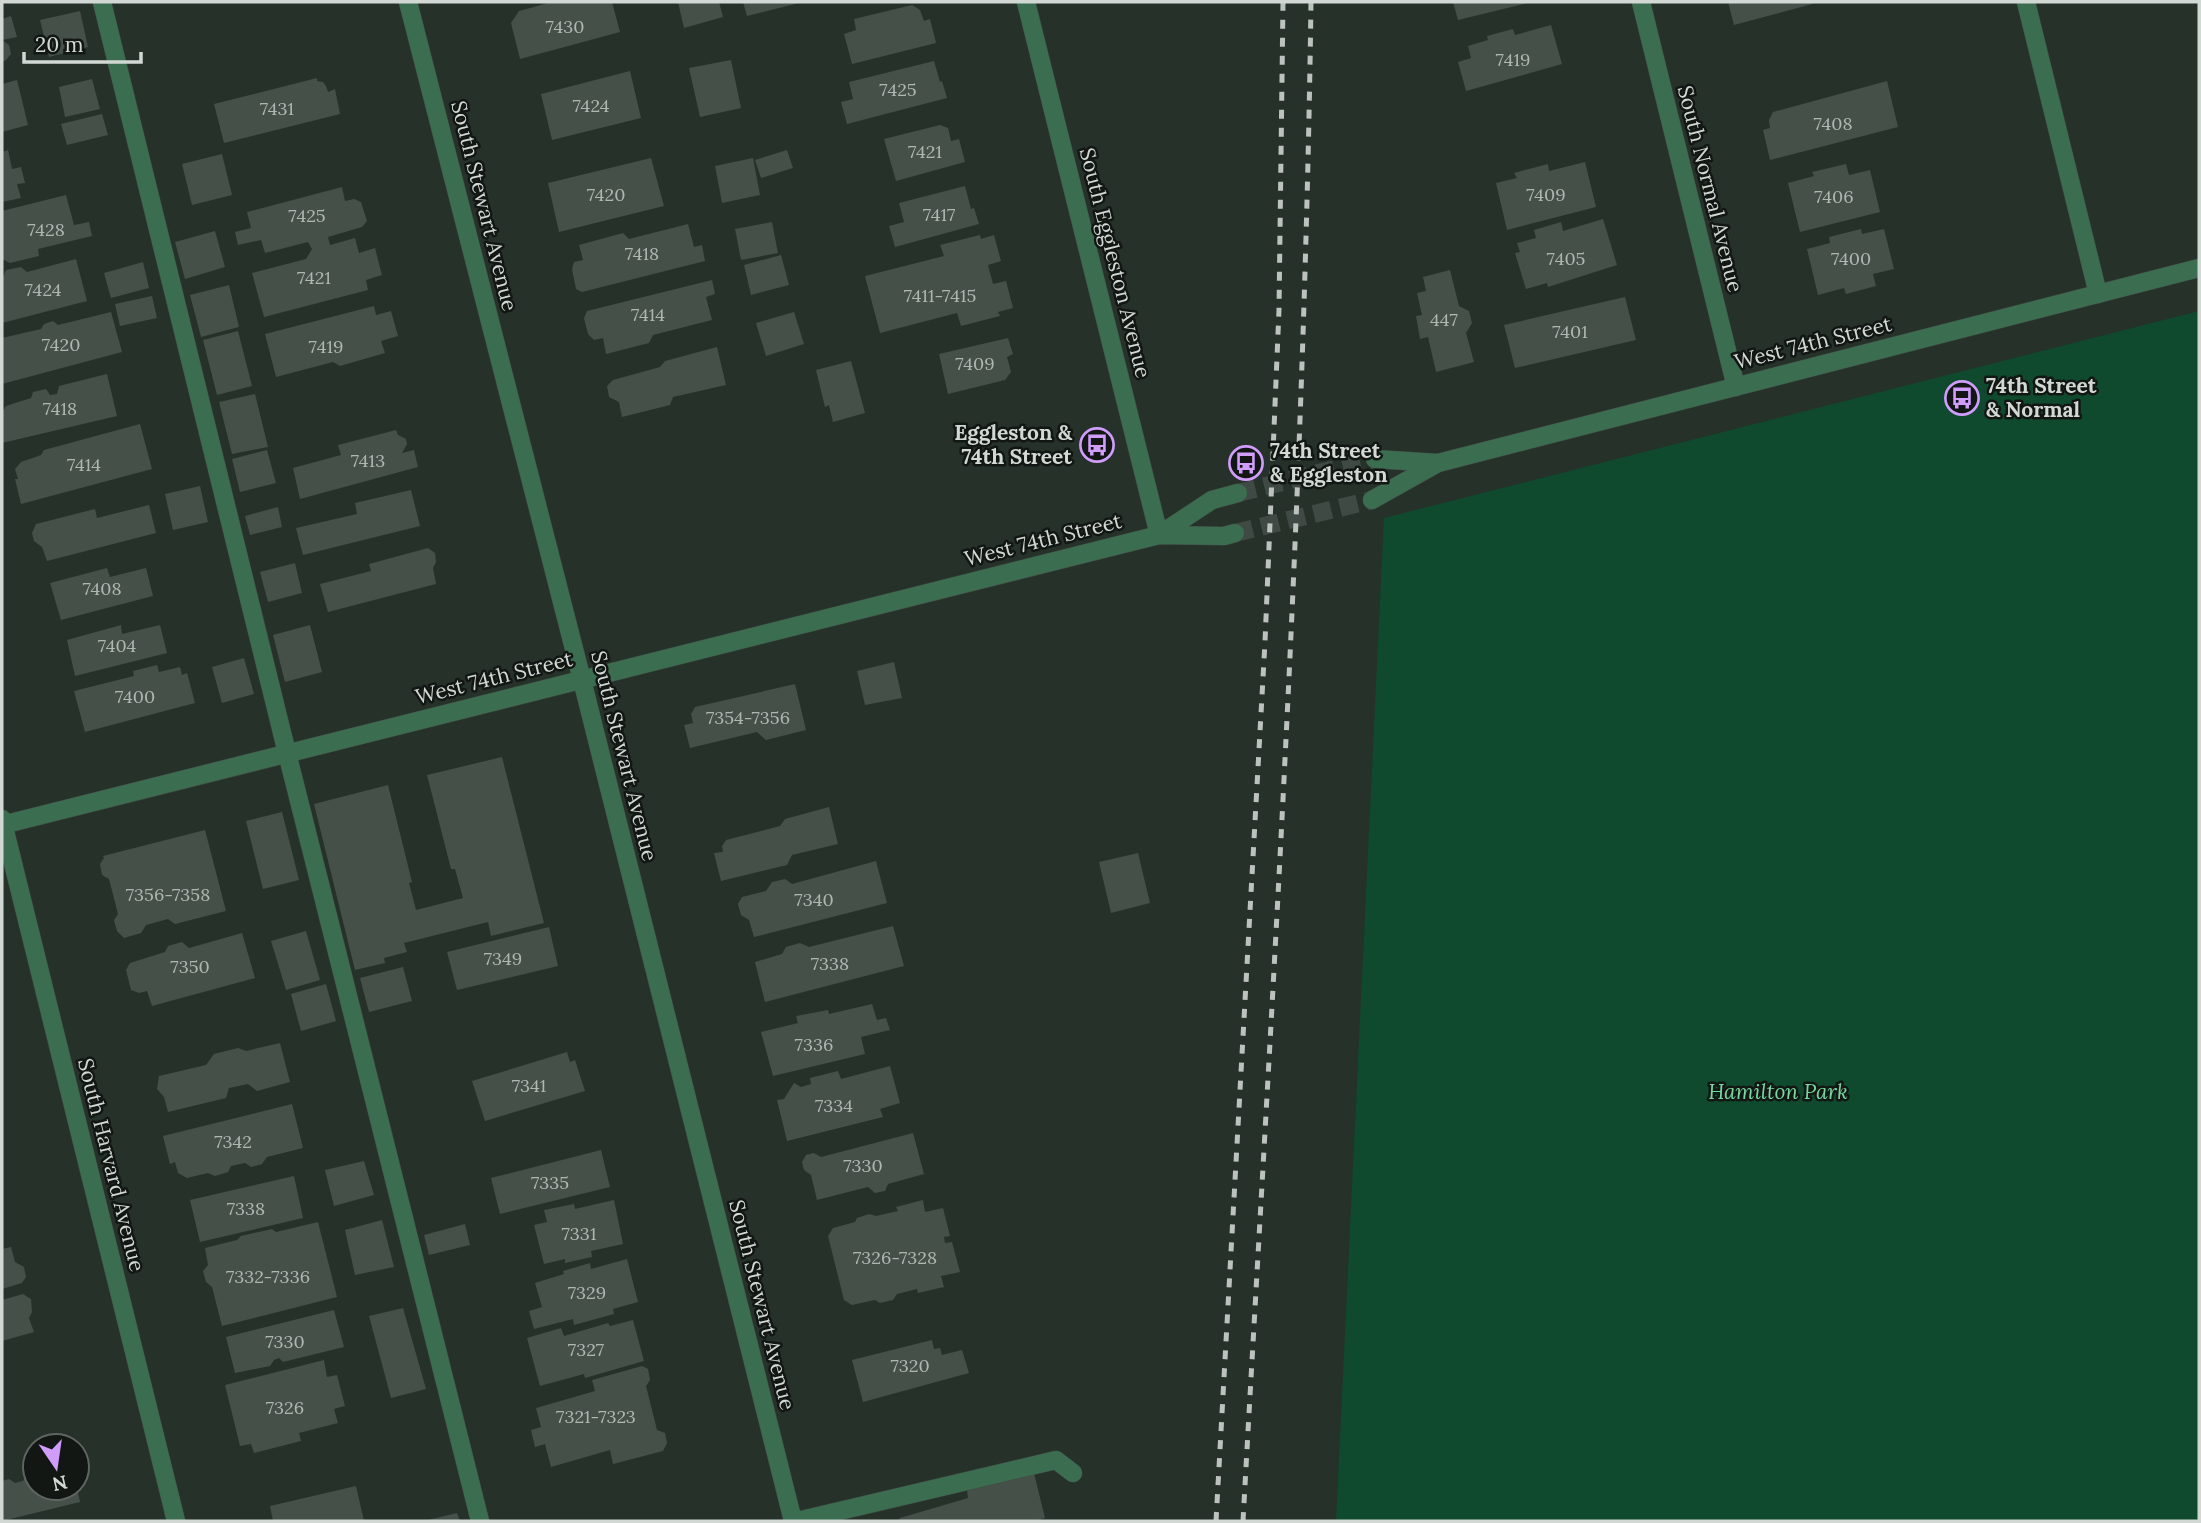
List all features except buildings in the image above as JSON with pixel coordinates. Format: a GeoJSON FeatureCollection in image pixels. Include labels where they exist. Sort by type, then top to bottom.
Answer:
{"type":"FeatureCollection","features":[{"type":"Feature","properties":{"kind":"street"},"geometry":{"type":"LineString","coordinates":[[103,2],[287,753],[480,1521]]}},
{"type":"Feature","properties":{"kind":"street","name":"South Stewart Avenue"},"geometry":{"type":"LineString","coordinates":[[408,2],[795,1521]]}},
{"type":"Feature","properties":{"kind":"street","name":"South Eggleston Avenue"},"geometry":{"type":"LineString","coordinates":[[1026,2],[1159,535]]}},
{"type":"Feature","properties":{"kind":"street","name":"South Normal Avenue"},"geometry":{"type":"LineString","coordinates":[[1641,2],[1735,387]]}},
{"type":"Feature","properties":{"kind":"street"},"geometry":{"type":"LineString","coordinates":[[2026,2],[2098,294]]}},
{"type":"Feature","properties":{"kind":"street","name":"West 74th Street"},"geometry":{"type":"LineString","coordinates":[[1372,499],[1438,463],[2199,268]]}},
{"type":"Feature","properties":{"kind":"street","name":"West 74th Street"},"geometry":{"type":"LineString","coordinates":[[1375,459],[1438,463]]}},
{"type":"Feature","properties":{"kind":"street","name":"West 74th Street"},"geometry":{"type":"LineString","coordinates":[[1159,535],[1212,499],[1238,493]]}},
{"type":"Feature","properties":{"kind":"street","name":"West 74th Street"},"geometry":{"type":"LineString","coordinates":[[2,823],[1159,535],[1224,536],[1235,533]]}},
{"type":"Feature","properties":{"kind":"street","name":"South Harvard Avenue"},"geometry":{"type":"LineString","coordinates":[[2,823],[176,1521]]}},
{"type":"Feature","properties":{"kind":"street"},"geometry":{"type":"LineString","coordinates":[[795,1521],[1055,1460],[1073,1473]]}},
{"type":"Feature","properties":{"kind":"green space","name":"Hamilton Park"},"geometry":{"type":"Polygon","coordinates":[[[2199,311],[2199,1521],[1336,1521],[1384,518],[2199,311]]]}},
{"type":"Feature","properties":{"kind":"tunnel"},"geometry":{"type":"LineString","coordinates":[[1238,493],[1375,459]]}},
{"type":"Feature","properties":{"kind":"tunnel"},"geometry":{"type":"LineString","coordinates":[[1235,533],[1372,500]]}},
{"type":"Feature","properties":{"kind":"railway"},"geometry":{"type":"LineString","coordinates":[[1216,1521],[1265,642],[1279,310],[1283,2]]}},
{"type":"Feature","properties":{"kind":"railway"},"geometry":{"type":"LineString","coordinates":[[1243,1521],[1294,572],[1311,2]]}},
{"type":"Feature","properties":{"kind":"place","name":"74th Street & Normal"},"geometry":{"type":"Point","coordinates":[1962,398]}},
{"type":"Feature","properties":{"kind":"place","name":"Eggleston & 74th Street"},"geometry":{"type":"Point","coordinates":[1097,445]}},
{"type":"Feature","properties":{"kind":"place","name":"74th Street & Eggleston"},"geometry":{"type":"Point","coordinates":[1246,463]}}]}
